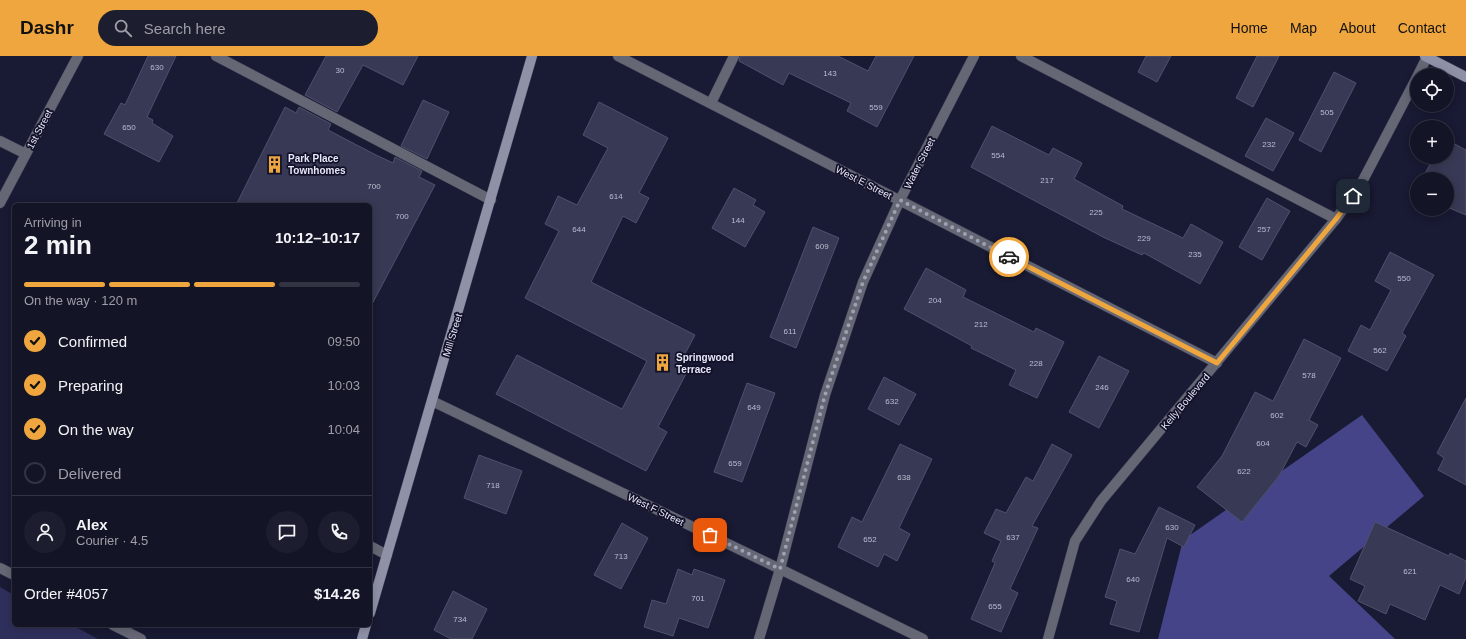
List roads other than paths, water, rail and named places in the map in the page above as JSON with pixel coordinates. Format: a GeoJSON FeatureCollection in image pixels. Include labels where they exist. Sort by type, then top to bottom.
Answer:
{"type":"FeatureCollection","features":[{"type":"Feature","properties":{"kind":"street","name":"1st Street"},"geometry":{"type":"LineString","coordinates":[[0,203],[78,56]]}},
{"type":"Feature","properties":{"kind":"street"},"geometry":{"type":"LineString","coordinates":[[216,56],[492,200]]}},
{"type":"Feature","properties":{"kind":"street","name":"Mill Street"},"geometry":{"type":"LineString","coordinates":[[372,606],[492,200],[532,56]]}},
{"type":"Feature","properties":{"kind":"street","name":"West E Street"},"geometry":{"type":"LineString","coordinates":[[618,56],[1217,363]]}},
{"type":"Feature","properties":{"kind":"street"},"geometry":{"type":"LineString","coordinates":[[711,103],[734,56]]}},
{"type":"Feature","properties":{"kind":"street","name":"Water Street"},"geometry":{"type":"LineString","coordinates":[[759,639],[780,569],[825,395],[863,282],[900,200],[974,56]]}},
{"type":"Feature","properties":{"kind":"street"},"geometry":{"type":"LineString","coordinates":[[1021,56],[1336,219]]}},
{"type":"Feature","properties":{"kind":"street"},"geometry":{"type":"LineString","coordinates":[[1426,57],[1466,77]]}},
{"type":"Feature","properties":{"kind":"street","name":"Kelly Boulevard"},"geometry":{"type":"LineString","coordinates":[[1421,68],[1426,57]]}},
{"type":"Feature","properties":{"kind":"street","name":"Kelly Boulevard"},"geometry":{"type":"LineString","coordinates":[[1048,639],[1075,541],[1101,501],[1336,219],[1361,184],[1410,90]]}},
{"type":"Feature","properties":{"kind":"street"},"geometry":{"type":"LineString","coordinates":[[0,140],[26,154]]}},
{"type":"Feature","properties":{"kind":"street","name":"West F Street"},"geometry":{"type":"LineString","coordinates":[[432,402],[923,639]]}},
{"type":"Feature","properties":{"kind":"street"},"geometry":{"type":"LineString","coordinates":[[372,547],[387,555]]}},
{"type":"Feature","properties":{"kind":"street"},"geometry":{"type":"LineString","coordinates":[[0,568],[12,574]]}},
{"type":"Feature","properties":{"kind":"street"},"geometry":{"type":"LineString","coordinates":[[117,627],[141,639]]}},
{"type":"Feature","properties":{"kind":"street"},"geometry":{"type":"LineString","coordinates":[[362,639],[365,627]]}},
{"type":"Feature","properties":{"kind":"place","name":"Park Place Townhomes"},"geometry":{"type":"Point","coordinates":[275,164]}},
{"type":"Feature","properties":{"kind":"place","name":"Springwood Terrace"},"geometry":{"type":"Point","coordinates":[663,363]}}]}
